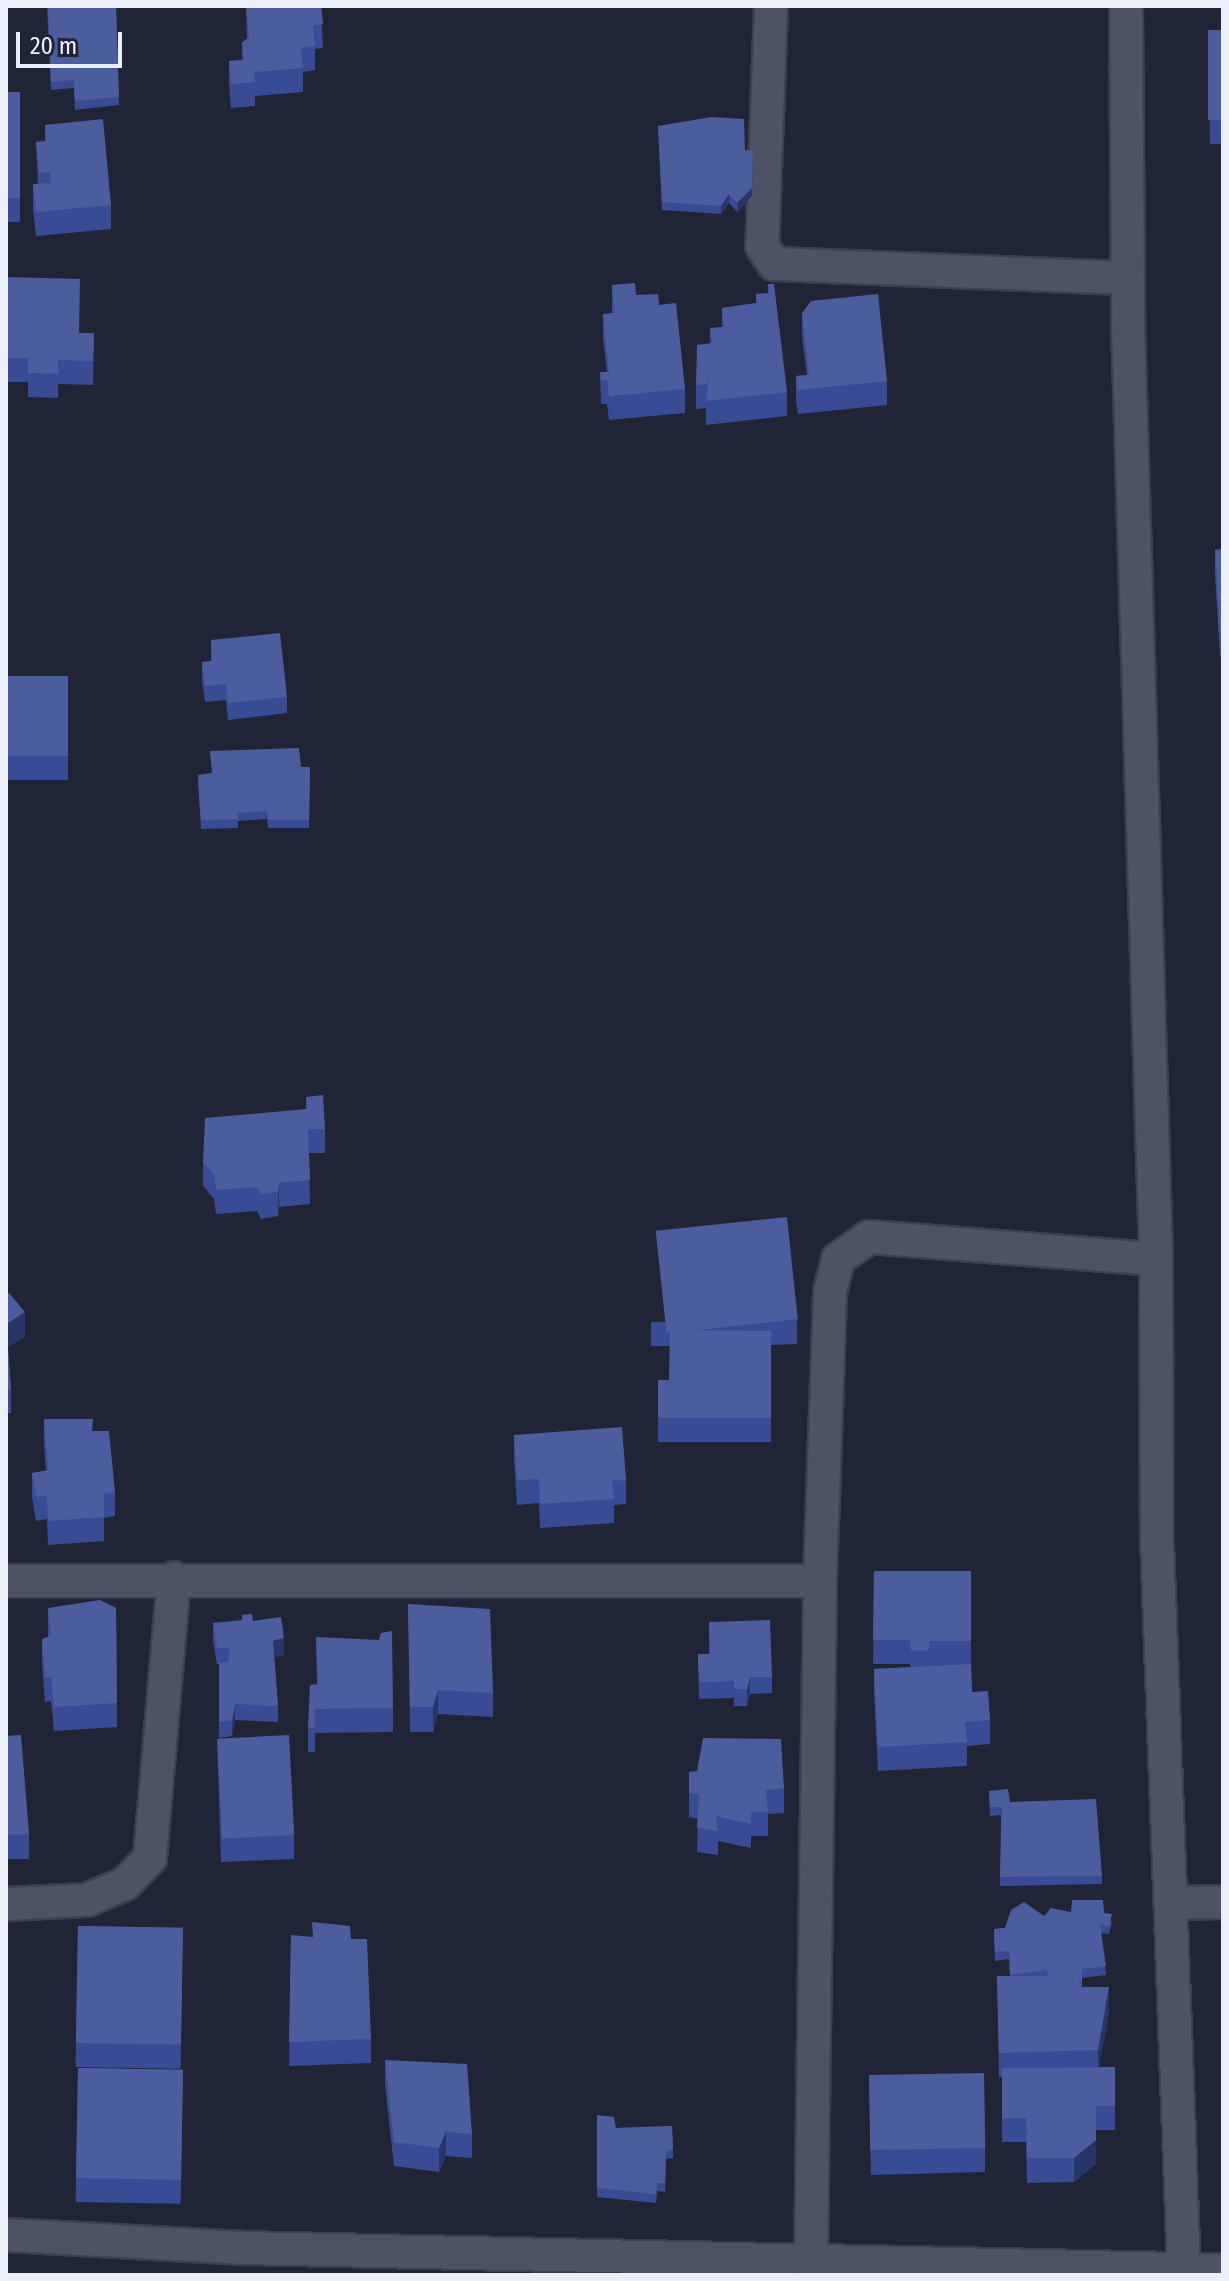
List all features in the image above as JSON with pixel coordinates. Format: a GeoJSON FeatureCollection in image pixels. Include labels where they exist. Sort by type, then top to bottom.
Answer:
{"type":"FeatureCollection","features":[{"type":"Feature","properties":{"kind":"street"},"geometry":{"type":"LineString","coordinates":[[771,6],[762,246],[774,264],[1127,278]]}},
{"type":"Feature","properties":{"kind":"street"},"geometry":{"type":"LineString","coordinates":[[1126,6],[1127,278],[1156,1259],[1157,1540],[1184,2270]]}},
{"type":"Feature","properties":{"kind":"street"},"geometry":{"type":"LineString","coordinates":[[811,2262],[820,1581],[830,1292],[838,1259],[869,1237],[1156,1259]]}},
{"type":"Feature","properties":{"kind":"street"},"geometry":{"type":"LineString","coordinates":[[6,1581],[174,1578],[820,1581]]}},
{"type":"Feature","properties":{"kind":"street"},"geometry":{"type":"LineString","coordinates":[[6,1904],[87,1900],[125,1884],[150,1858],[174,1578]]}},
{"type":"Feature","properties":{"kind":"street"},"geometry":{"type":"LineString","coordinates":[[1170,1903],[1223,1902]]}},
{"type":"Feature","properties":{"kind":"street"},"geometry":{"type":"LineString","coordinates":[[6,2235],[242,2262],[811,2262],[1223,2270]]}},
{"type":"Feature","properties":{"kind":"building"},"geometry":{"type":"Polygon","coordinates":[[[48,6],[116,6],[119,97],[75,101],[74,80],[51,82],[48,6]]]}},
{"type":"Feature","properties":{"kind":"building"},"geometry":{"type":"Polygon","coordinates":[[[246,6],[321,6],[323,24],[313,25],[315,46],[301,48],[303,68],[254,72],[255,82],[231,84],[229,61],[244,60],[242,42],[249,38],[246,6]]]}},
{"type":"Feature","properties":{"kind":"building"},"geometry":{"type":"Polygon","coordinates":[[[1208,30],[1223,30],[1223,120],[1208,120],[1208,30]]]}},
{"type":"Feature","properties":{"kind":"building"},"geometry":{"type":"Polygon","coordinates":[[[6,92],[20,92],[20,198],[6,198],[6,92]]]}},
{"type":"Feature","properties":{"kind":"building"},"geometry":{"type":"Polygon","coordinates":[[[712,117],[744,119],[745,150],[753,151],[752,188],[737,203],[729,194],[721,206],[662,202],[658,126],[712,117]]]}},
{"type":"Feature","properties":{"kind":"building"},"geometry":{"type":"Polygon","coordinates":[[[103,119],[111,205],[36,212],[33,184],[51,183],[50,172],[39,173],[36,142],[46,141],[45,125],[103,119]]]}},
{"type":"Feature","properties":{"kind":"building"},"geometry":{"type":"Polygon","coordinates":[[[6,277],[80,279],[79,333],[94,333],[93,361],[58,360],[58,374],[28,373],[28,358],[6,358],[6,277]]]}},
{"type":"Feature","properties":{"kind":"building"},"geometry":{"type":"Polygon","coordinates":[[[635,283],[636,295],[658,294],[659,305],[676,303],[685,389],[609,396],[607,380],[601,380],[600,372],[609,372],[603,314],[615,313],[612,285],[635,283]]]}},
{"type":"Feature","properties":{"kind":"building"},"geometry":{"type":"Polygon","coordinates":[[[768,284],[774,284],[787,392],[706,401],[709,375],[707,384],[696,385],[697,345],[712,343],[710,328],[724,327],[722,308],[757,303],[756,294],[769,293],[768,284]]]}},
{"type":"Feature","properties":{"kind":"building"},"geometry":{"type":"Polygon","coordinates":[[[878,294],[887,381],[798,390],[796,376],[809,375],[802,313],[811,301],[878,294]]]}},
{"type":"Feature","properties":{"kind":"building"},"geometry":{"type":"Polygon","coordinates":[[[1223,549],[1223,633],[1220,633],[1215,550],[1223,549]]]}},
{"type":"Feature","properties":{"kind":"building"},"geometry":{"type":"Polygon","coordinates":[[[280,633],[287,697],[228,703],[226,684],[205,686],[202,662],[212,661],[211,640],[280,633]]]}},
{"type":"Feature","properties":{"kind":"building"},"geometry":{"type":"Polygon","coordinates":[[[6,676],[68,676],[68,756],[6,756],[6,676]]]}},
{"type":"Feature","properties":{"kind":"building"},"geometry":{"type":"Polygon","coordinates":[[[299,748],[301,767],[310,767],[309,820],[268,820],[267,811],[237,813],[238,819],[201,820],[198,775],[212,773],[210,751],[299,748]]]}},
{"type":"Feature","properties":{"kind":"building"},"geometry":{"type":"Polygon","coordinates":[[[323,1095],[325,1129],[308,1129],[310,1180],[279,1183],[278,1192],[261,1194],[257,1187],[216,1190],[214,1175],[203,1162],[205,1118],[307,1109],[306,1097],[323,1095]]]}},
{"type":"Feature","properties":{"kind":"building"},"geometry":{"type":"Polygon","coordinates":[[[787,1217],[798,1319],[666,1333],[656,1231],[787,1217]]]}},
{"type":"Feature","properties":{"kind":"building"},"geometry":{"type":"Polygon","coordinates":[[[9,1293],[25,1312],[6,1324],[6,1295],[9,1293]]]}},
{"type":"Feature","properties":{"kind":"building"},"geometry":{"type":"Polygon","coordinates":[[[6,1324],[11,1389],[6,1389],[6,1324]]]}},
{"type":"Feature","properties":{"kind":"building"},"geometry":{"type":"Polygon","coordinates":[[[670,1330],[771,1331],[771,1418],[658,1418],[658,1380],[669,1380],[670,1330]]]}},
{"type":"Feature","properties":{"kind":"building"},"geometry":{"type":"Polygon","coordinates":[[[44,1419],[93,1419],[92,1431],[109,1431],[115,1492],[104,1494],[104,1517],[48,1521],[47,1495],[36,1497],[32,1473],[48,1470],[44,1419]]]}},
{"type":"Feature","properties":{"kind":"building"},"geometry":{"type":"Polygon","coordinates":[[[622,1427],[626,1480],[612,1481],[614,1499],[540,1504],[539,1479],[517,1480],[514,1435],[622,1427]]]}},
{"type":"Feature","properties":{"kind":"building"},"geometry":{"type":"Polygon","coordinates":[[[874,1571],[971,1571],[971,1641],[929,1641],[929,1650],[911,1651],[910,1640],[873,1640],[874,1571]]]}},
{"type":"Feature","properties":{"kind":"building"},"geometry":{"type":"Polygon","coordinates":[[[100,1600],[116,1608],[117,1703],[54,1707],[51,1677],[45,1678],[42,1639],[51,1636],[48,1608],[100,1600]]]}},
{"type":"Feature","properties":{"kind":"building"},"geometry":{"type":"Polygon","coordinates":[[[408,1604],[490,1609],[493,1693],[438,1690],[433,1707],[410,1707],[408,1604]]]}},
{"type":"Feature","properties":{"kind":"building"},"geometry":{"type":"Polygon","coordinates":[[[252,1614],[253,1621],[281,1617],[284,1638],[273,1641],[278,1706],[235,1704],[232,1720],[219,1722],[219,1663],[229,1662],[229,1648],[217,1648],[213,1623],[243,1620],[242,1615],[252,1614]]]}},
{"type":"Feature","properties":{"kind":"building"},"geometry":{"type":"Polygon","coordinates":[[[770,1620],[772,1677],[750,1677],[747,1689],[734,1689],[734,1681],[699,1682],[698,1654],[710,1654],[709,1622],[770,1620]]]}},
{"type":"Feature","properties":{"kind":"building"},"geometry":{"type":"Polygon","coordinates":[[[392,1631],[393,1708],[315,1709],[315,1728],[308,1728],[310,1685],[318,1684],[316,1637],[379,1640],[381,1633],[392,1631]]]}},
{"type":"Feature","properties":{"kind":"building"},"geometry":{"type":"Polygon","coordinates":[[[971,1664],[972,1692],[988,1691],[990,1720],[965,1722],[967,1742],[878,1747],[874,1669],[971,1664]]]}},
{"type":"Feature","properties":{"kind":"building"},"geometry":{"type":"Polygon","coordinates":[[[21,1735],[29,1834],[6,1835],[6,1736],[21,1735]]]}},
{"type":"Feature","properties":{"kind":"building"},"geometry":{"type":"Polygon","coordinates":[[[289,1735],[294,1835],[222,1839],[217,1739],[289,1735]]]}},
{"type":"Feature","properties":{"kind":"building"},"geometry":{"type":"Polygon","coordinates":[[[703,1738],[781,1739],[784,1788],[766,1790],[768,1812],[751,1812],[751,1824],[716,1816],[718,1831],[697,1828],[699,1795],[689,1793],[689,1772],[697,1771],[703,1738]]]}},
{"type":"Feature","properties":{"kind":"building"},"geometry":{"type":"Polygon","coordinates":[[[1008,1789],[1010,1802],[1096,1799],[1102,1876],[1000,1877],[1002,1807],[990,1807],[989,1791],[1008,1789]]]}},
{"type":"Feature","properties":{"kind":"building"},"geometry":{"type":"Polygon","coordinates":[[[1072,1900],[1103,1900],[1104,1913],[1112,1914],[1109,1926],[1100,1924],[1106,1966],[1082,1969],[1082,1985],[1078,1976],[1048,1976],[1047,1970],[1010,1975],[1009,1951],[995,1952],[994,1929],[1005,1928],[1011,1910],[1024,1902],[1044,1916],[1051,1908],[1071,1912],[1072,1900]]]}},
{"type":"Feature","properties":{"kind":"building"},"geometry":{"type":"Polygon","coordinates":[[[312,1922],[350,1926],[351,1939],[367,1939],[371,2039],[289,2042],[291,1935],[313,1937],[312,1922]]]}},
{"type":"Feature","properties":{"kind":"building"},"geometry":{"type":"Polygon","coordinates":[[[78,1926],[183,1928],[181,2045],[76,2043],[78,1926]]]}},
{"type":"Feature","properties":{"kind":"building"},"geometry":{"type":"Polygon","coordinates":[[[997,1976],[1078,1976],[1081,1987],[1109,1987],[1098,2050],[999,2053],[997,1976]]]}},
{"type":"Feature","properties":{"kind":"building"},"geometry":{"type":"Polygon","coordinates":[[[385,2060],[467,2064],[472,2134],[446,2132],[439,2148],[394,2142],[385,2060]]]}},
{"type":"Feature","properties":{"kind":"building"},"geometry":{"type":"Polygon","coordinates":[[[1115,2067],[1115,2106],[1096,2106],[1096,2140],[1074,2158],[1027,2158],[1026,2118],[1002,2118],[1002,2068],[1115,2067]]]}},
{"type":"Feature","properties":{"kind":"building"},"geometry":{"type":"Polygon","coordinates":[[[78,2068],[183,2070],[181,2180],[76,2178],[78,2068]]]}},
{"type":"Feature","properties":{"kind":"building"},"geometry":{"type":"Polygon","coordinates":[[[984,2073],[985,2148],[870,2150],[869,2075],[984,2073]]]}},
{"type":"Feature","properties":{"kind":"building"},"geometry":{"type":"Polygon","coordinates":[[[597,2115],[614,2117],[616,2128],[672,2126],[673,2149],[666,2151],[665,2183],[657,2183],[656,2194],[597,2188],[597,2115]]]}}]}
